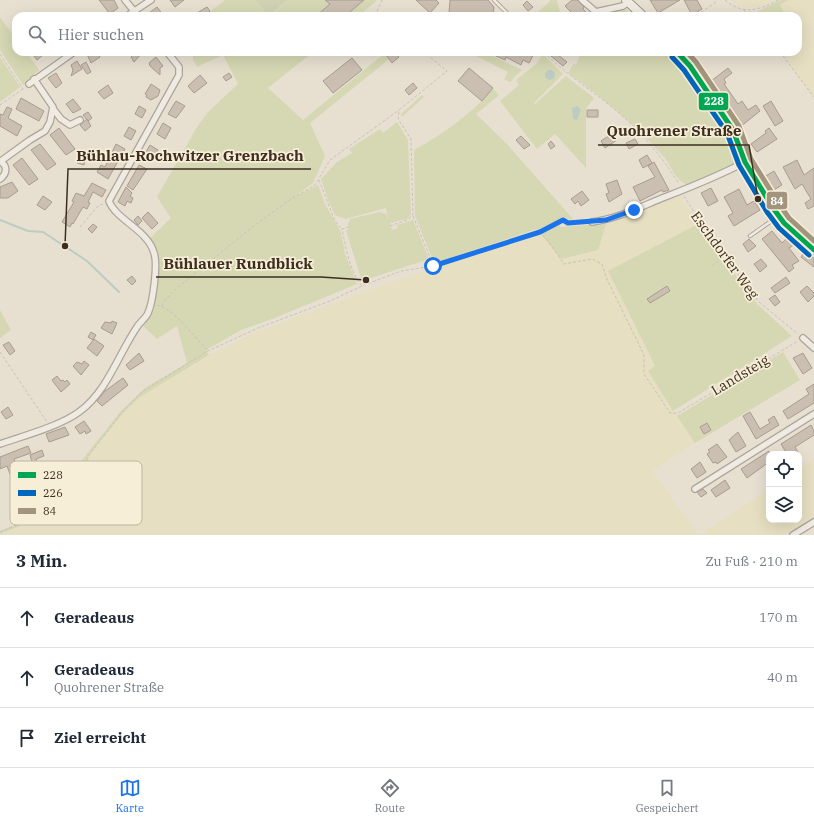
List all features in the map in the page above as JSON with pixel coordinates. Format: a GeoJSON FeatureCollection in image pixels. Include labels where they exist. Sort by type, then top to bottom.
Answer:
{"type":"FeatureCollection","features":[{"type":"Feature","properties":{"kind":"street"},"geometry":{"type":"LineString","coordinates":[[125,0],[134,12]]}},
{"type":"Feature","properties":{"kind":"street"},"geometry":{"type":"LineString","coordinates":[[138,12],[151,0]]}},
{"type":"Feature","properties":{"kind":"street"},"geometry":{"type":"LineString","coordinates":[[582,0],[596,12],[623,6],[627,1],[639,12]]}},
{"type":"Feature","properties":{"kind":"street"},"geometry":{"type":"LineString","coordinates":[[29,84],[68,56]]}},
{"type":"Feature","properties":{"kind":"street"},"geometry":{"type":"LineString","coordinates":[[0,444],[49,426],[79,412],[102,388],[137,327],[148,313],[156,263],[154,251],[147,240],[115,210],[109,201],[179,75],[179,67],[170,56]]}},
{"type":"Feature","properties":{"kind":"street"},"geometry":{"type":"LineString","coordinates":[[681,56],[690,66],[733,130],[745,162],[778,216],[814,250]]}},
{"type":"Feature","properties":{"kind":"street"},"geometry":{"type":"LineString","coordinates":[[34,79],[49,99],[54,110],[61,119],[70,125],[80,120]]}},
{"type":"Feature","properties":{"kind":"street"},"geometry":{"type":"LineString","coordinates":[[0,179],[6,172],[5,166],[1,161],[45,131],[54,110]]}},
{"type":"Feature","properties":{"kind":"street"},"geometry":{"type":"LineString","coordinates":[[592,222],[606,220],[719,176],[745,162]]}},
{"type":"Feature","properties":{"kind":"street"},"geometry":{"type":"LineString","coordinates":[[803,338],[814,348]]}},
{"type":"Feature","properties":{"kind":"street"},"geometry":{"type":"LineString","coordinates":[[695,489],[814,414]]}},
{"type":"Feature","properties":{"kind":"street"},"geometry":{"type":"LineString","coordinates":[[794,535],[814,522]]}},
{"type":"Feature","properties":{"kind":"lane"},"geometry":{"type":"LineString","coordinates":[[494,0],[506,12]]}},
{"type":"Feature","properties":{"kind":"lane"},"geometry":{"type":"LineString","coordinates":[[750,236],[778,216]]}},
{"type":"Feature","properties":{"kind":"path"},"geometry":{"type":"LineString","coordinates":[[377,12],[382,0]]}},
{"type":"Feature","properties":{"kind":"path"},"geometry":{"type":"LineString","coordinates":[[702,12],[715,3],[716,0]]}},
{"type":"Feature","properties":{"kind":"path"},"geometry":{"type":"LineString","coordinates":[[726,0],[744,10],[756,11],[778,0]]}},
{"type":"Feature","properties":{"kind":"path"},"geometry":{"type":"LineString","coordinates":[[0,54],[23,89]]}},
{"type":"Feature","properties":{"kind":"path"},"geometry":{"type":"LineString","coordinates":[[162,306],[165,300],[176,289],[213,258],[255,225],[315,185],[330,160],[399,110],[447,71],[429,56]]}},
{"type":"Feature","properties":{"kind":"path","name":"Eschdorfer Weg"},"geometry":{"type":"LineString","coordinates":[[548,56],[558,67],[620,114],[664,160],[683,190],[690,207],[759,302],[794,330]]}},
{"type":"Feature","properties":{"kind":"path"},"geometry":{"type":"LineString","coordinates":[[783,56],[814,97]]}},
{"type":"Feature","properties":{"kind":"path"},"geometry":{"type":"LineString","coordinates":[[0,105],[29,84]]}},
{"type":"Feature","properties":{"kind":"path"},"geometry":{"type":"LineString","coordinates":[[399,110],[398,119],[411,139],[413,215],[433,266]]}},
{"type":"Feature","properties":{"kind":"path"},"geometry":{"type":"LineString","coordinates":[[318,180],[335,221],[342,229],[349,259],[358,281],[362,286]]}},
{"type":"Feature","properties":{"kind":"path"},"geometry":{"type":"LineString","coordinates":[[80,227],[98,206],[109,201]]}},
{"type":"Feature","properties":{"kind":"path"},"geometry":{"type":"LineString","coordinates":[[390,226],[407,220],[413,215]]}},
{"type":"Feature","properties":{"kind":"path"},"geometry":{"type":"LineString","coordinates":[[87,461],[89,455],[123,411],[143,391],[208,351],[258,328],[330,301],[362,286],[401,271],[433,266],[540,232],[563,220],[568,223],[592,222]]}},
{"type":"Feature","properties":{"kind":"path"},"geometry":{"type":"LineString","coordinates":[[342,229],[349,227]]}},
{"type":"Feature","properties":{"kind":"path","name":"Landsteig"},"geometry":{"type":"LineString","coordinates":[[540,232],[564,264],[592,259],[602,264],[606,277],[644,355],[644,374],[670,413],[678,413],[803,338]]}},
{"type":"Feature","properties":{"kind":"path"},"geometry":{"type":"LineString","coordinates":[[712,266],[722,259],[724,255]]}},
{"type":"Feature","properties":{"kind":"path"},"geometry":{"type":"LineString","coordinates":[[150,303],[162,306],[173,313],[195,339],[208,351]]}},
{"type":"Feature","properties":{"kind":"path"},"geometry":{"type":"LineString","coordinates":[[0,352],[49,426]]}},
{"type":"Feature","properties":{"kind":"path"},"geometry":{"type":"LineString","coordinates":[[0,532],[17,525]]}},
{"type":"Feature","properties":{"kind":"shaded area"},"geometry":{"type":"Polygon","coordinates":[[[730,0],[773,0],[756,8],[742,6],[730,0]]]}},
{"type":"Feature","properties":{"kind":"shaded area"},"geometry":{"type":"Polygon","coordinates":[[[788,0],[814,0],[814,99],[783,56],[802,56],[802,12],[784,12],[780,5],[788,0]]]}},
{"type":"Feature","properties":{"kind":"shaded area"},"geometry":{"type":"Polygon","coordinates":[[[550,70],[555,75],[550,80],[545,75],[550,70]]]}},
{"type":"Feature","properties":{"kind":"shaded area"},"geometry":{"type":"Polygon","coordinates":[[[577,106],[581,110],[577,120],[573,119],[572,108],[577,106]]]}},
{"type":"Feature","properties":{"kind":"shaded area"},"geometry":{"type":"Polygon","coordinates":[[[679,193],[698,224],[608,271],[655,367],[648,371],[695,443],[652,471],[699,535],[0,535],[25,525],[142,525],[142,461],[87,461],[89,455],[124,412],[140,397],[209,355],[251,334],[363,292],[532,235],[540,233],[561,259],[598,250],[606,224],[679,193]]]}},
{"type":"Feature","properties":{"kind":"shaded area"},"geometry":{"type":"Polygon","coordinates":[[[814,459],[814,518],[785,535],[699,535],[766,491],[766,523],[802,523],[802,467],[814,459]]]}},
{"type":"Feature","properties":{"kind":"green space"},"geometry":{"type":"Polygon","coordinates":[[[225,0],[255,0],[266,12],[209,12],[225,0]]]}},
{"type":"Feature","properties":{"kind":"green space"},"geometry":{"type":"Polygon","coordinates":[[[255,0],[288,0],[274,12],[266,12],[255,0]]]}},
{"type":"Feature","properties":{"kind":"green space"},"geometry":{"type":"Polygon","coordinates":[[[288,0],[377,1],[363,12],[275,12],[288,0]]]}},
{"type":"Feature","properties":{"kind":"green space"},"geometry":{"type":"Polygon","coordinates":[[[551,0],[557,0],[560,12],[538,12],[551,0]]]}},
{"type":"Feature","properties":{"kind":"green space"},"geometry":{"type":"Polygon","coordinates":[[[780,0],[788,0],[780,5],[784,12],[756,12],[780,0]]]}},
{"type":"Feature","properties":{"kind":"green space"},"geometry":{"type":"Polygon","coordinates":[[[623,7],[629,12],[615,12],[608,12],[623,7]]]}},
{"type":"Feature","properties":{"kind":"green space"},"geometry":{"type":"Polygon","coordinates":[[[0,17],[12,34],[12,56],[29,56],[39,70],[23,85],[0,50],[0,17]]]}},
{"type":"Feature","properties":{"kind":"green space"},"geometry":{"type":"Polygon","coordinates":[[[193,56],[221,56],[197,67],[193,60],[193,56]]]}},
{"type":"Feature","properties":{"kind":"green space"},"geometry":{"type":"Polygon","coordinates":[[[224,56],[308,56],[268,88],[303,120],[381,56],[393,56],[310,123],[325,156],[313,183],[295,196],[318,185],[325,204],[341,232],[345,254],[357,284],[272,319],[241,330],[206,350],[209,355],[140,397],[124,412],[89,455],[87,461],[82,461],[121,411],[145,388],[187,363],[177,326],[157,339],[143,326],[154,310],[153,297],[158,272],[158,256],[149,239],[171,218],[157,197],[197,127],[208,112],[238,84],[224,56]]]}},
{"type":"Feature","properties":{"kind":"green space"},"geometry":{"type":"Polygon","coordinates":[[[476,56],[492,56],[522,70],[510,82],[504,79],[508,72],[476,56]]]}},
{"type":"Feature","properties":{"kind":"green space"},"geometry":{"type":"Polygon","coordinates":[[[542,56],[545,56],[563,74],[534,103],[535,104],[566,76],[594,98],[586,109],[586,168],[555,134],[537,149],[500,101],[519,85],[516,80],[536,64],[542,56]]]}},
{"type":"Feature","properties":{"kind":"green space"},"geometry":{"type":"Polygon","coordinates":[[[579,56],[672,56],[693,82],[733,140],[735,164],[687,185],[683,183],[679,180],[664,157],[631,123],[594,92],[568,73],[574,63],[576,65],[579,56]]]}},
{"type":"Feature","properties":{"kind":"green space"},"geometry":{"type":"Polygon","coordinates":[[[0,57],[20,87],[0,102],[0,57]]]}},
{"type":"Feature","properties":{"kind":"green space"},"geometry":{"type":"Polygon","coordinates":[[[493,89],[499,95],[476,114],[507,144],[573,219],[560,220],[560,227],[606,224],[598,250],[561,259],[537,229],[434,263],[415,216],[414,150],[435,138],[456,123],[476,107],[493,89]]]}},
{"type":"Feature","properties":{"kind":"green space"},"geometry":{"type":"Polygon","coordinates":[[[422,95],[424,97],[402,117],[401,114],[422,95]]]}},
{"type":"Feature","properties":{"kind":"green space"},"geometry":{"type":"Polygon","coordinates":[[[397,122],[408,140],[411,214],[407,219],[390,223],[392,230],[398,228],[397,225],[413,220],[429,259],[362,281],[346,231],[349,229],[348,224],[350,219],[380,212],[386,214],[388,220],[386,208],[345,219],[335,215],[321,179],[337,162],[352,153],[349,149],[380,129],[383,133],[397,122]]]}},
{"type":"Feature","properties":{"kind":"green space"},"geometry":{"type":"Polygon","coordinates":[[[698,224],[756,303],[792,336],[673,411],[648,371],[655,366],[608,271],[698,224]]]}},
{"type":"Feature","properties":{"kind":"green space"},"geometry":{"type":"Polygon","coordinates":[[[0,310],[11,330],[0,338],[0,310]]]}},
{"type":"Feature","properties":{"kind":"green space"},"geometry":{"type":"Polygon","coordinates":[[[783,352],[800,380],[695,443],[677,416],[783,352]]]}},
{"type":"Feature","properties":{"kind":"green space"},"geometry":{"type":"Polygon","coordinates":[[[14,525],[23,525],[0,534],[0,531],[14,525]]]}},
{"type":"Feature","properties":{"kind":"building"},"geometry":{"type":"Polygon","coordinates":[[[99,0],[114,0],[118,8],[113,12],[108,12],[99,0]]]}},
{"type":"Feature","properties":{"kind":"building"},"geometry":{"type":"Polygon","coordinates":[[[170,0],[184,0],[175,7],[170,0]]]}},
{"type":"Feature","properties":{"kind":"building"},"geometry":{"type":"Polygon","coordinates":[[[325,0],[364,0],[350,12],[321,12],[330,4],[325,0]]]}},
{"type":"Feature","properties":{"kind":"building"},"geometry":{"type":"Polygon","coordinates":[[[416,0],[436,0],[439,3],[431,12],[429,12],[416,0]]]}},
{"type":"Feature","properties":{"kind":"building"},"geometry":{"type":"Polygon","coordinates":[[[450,0],[488,0],[494,7],[493,12],[449,12],[450,0]]]}},
{"type":"Feature","properties":{"kind":"building"},"geometry":{"type":"Polygon","coordinates":[[[572,0],[578,0],[586,12],[571,12],[565,6],[572,0]]]}},
{"type":"Feature","properties":{"kind":"building"},"geometry":{"type":"Polygon","coordinates":[[[650,0],[680,0],[660,12],[657,12],[650,0]]]}},
{"type":"Feature","properties":{"kind":"building"},"geometry":{"type":"Polygon","coordinates":[[[684,0],[697,0],[702,9],[697,12],[690,12],[684,0]]]}},
{"type":"Feature","properties":{"kind":"building"},"geometry":{"type":"Polygon","coordinates":[[[527,1],[533,7],[528,11],[523,5],[527,1]]]}},
{"type":"Feature","properties":{"kind":"building"},"geometry":{"type":"Polygon","coordinates":[[[157,7],[161,12],[150,12],[157,7]]]}},
{"type":"Feature","properties":{"kind":"building"},"geometry":{"type":"Polygon","coordinates":[[[207,7],[210,11],[209,12],[199,12],[207,7]]]}},
{"type":"Feature","properties":{"kind":"building"},"geometry":{"type":"Polygon","coordinates":[[[34,56],[42,56],[37,60],[34,56]]]}},
{"type":"Feature","properties":{"kind":"building"},"geometry":{"type":"Polygon","coordinates":[[[88,56],[99,56],[100,57],[91,63],[88,56]]]}},
{"type":"Feature","properties":{"kind":"building"},"geometry":{"type":"Polygon","coordinates":[[[132,56],[139,56],[134,62],[131,57],[132,56]]]}},
{"type":"Feature","properties":{"kind":"building"},"geometry":{"type":"Polygon","coordinates":[[[387,56],[398,56],[399,57],[392,63],[387,56]]]}},
{"type":"Feature","properties":{"kind":"building"},"geometry":{"type":"Polygon","coordinates":[[[496,56],[533,56],[529,63],[523,60],[521,65],[506,57],[505,60],[496,56]]]}},
{"type":"Feature","properties":{"kind":"building"},"geometry":{"type":"Polygon","coordinates":[[[551,56],[559,56],[567,62],[563,66],[551,56]]]}},
{"type":"Feature","properties":{"kind":"building"},"geometry":{"type":"Polygon","coordinates":[[[156,57],[163,66],[160,68],[160,75],[150,66],[149,63],[156,57]]]}},
{"type":"Feature","properties":{"kind":"building"},"geometry":{"type":"Polygon","coordinates":[[[352,58],[362,70],[333,93],[323,81],[352,58]]]}},
{"type":"Feature","properties":{"kind":"building"},"geometry":{"type":"Polygon","coordinates":[[[77,61],[82,69],[71,76],[73,70],[71,65],[77,61]]]}},
{"type":"Feature","properties":{"kind":"building"},"geometry":{"type":"Polygon","coordinates":[[[86,62],[91,72],[87,74],[81,65],[86,62]]]}},
{"type":"Feature","properties":{"kind":"building"},"geometry":{"type":"Polygon","coordinates":[[[469,68],[493,88],[482,101],[458,81],[469,68]]]}},
{"type":"Feature","properties":{"kind":"building"},"geometry":{"type":"Polygon","coordinates":[[[728,68],[732,73],[724,79],[726,83],[724,84],[738,104],[742,101],[748,110],[756,105],[760,111],[740,127],[729,106],[727,108],[711,81],[728,68]]]}},
{"type":"Feature","properties":{"kind":"building"},"geometry":{"type":"Polygon","coordinates":[[[56,73],[62,83],[56,88],[48,78],[56,73]]]}},
{"type":"Feature","properties":{"kind":"building"},"geometry":{"type":"Polygon","coordinates":[[[229,73],[232,77],[226,81],[223,77],[229,73]]]}},
{"type":"Feature","properties":{"kind":"building"},"geometry":{"type":"Polygon","coordinates":[[[200,75],[207,83],[194,93],[188,86],[200,75]]]}},
{"type":"Feature","properties":{"kind":"building"},"geometry":{"type":"Polygon","coordinates":[[[413,83],[417,88],[409,95],[405,90],[413,83]]]}},
{"type":"Feature","properties":{"kind":"building"},"geometry":{"type":"Polygon","coordinates":[[[151,84],[160,90],[158,96],[151,100],[146,97],[147,95],[145,94],[151,84]]]}},
{"type":"Feature","properties":{"kind":"building"},"geometry":{"type":"Polygon","coordinates":[[[108,85],[113,93],[104,99],[98,92],[108,85]]]}},
{"type":"Feature","properties":{"kind":"building"},"geometry":{"type":"Polygon","coordinates":[[[21,98],[44,111],[39,121],[16,109],[21,98]]]}},
{"type":"Feature","properties":{"kind":"building"},"geometry":{"type":"Polygon","coordinates":[[[73,99],[81,109],[73,113],[66,104],[73,99]]]}},
{"type":"Feature","properties":{"kind":"building"},"geometry":{"type":"Polygon","coordinates":[[[176,101],[185,106],[176,118],[168,114],[176,101]]]}},
{"type":"Feature","properties":{"kind":"building"},"geometry":{"type":"Polygon","coordinates":[[[771,101],[783,121],[775,126],[763,106],[771,101]]]}},
{"type":"Feature","properties":{"kind":"building"},"geometry":{"type":"Polygon","coordinates":[[[139,106],[146,110],[142,118],[135,114],[139,106]]]}},
{"type":"Feature","properties":{"kind":"building"},"geometry":{"type":"Polygon","coordinates":[[[7,107],[12,109],[8,118],[22,126],[17,136],[0,126],[0,114],[3,115],[7,107]]]}},
{"type":"Feature","properties":{"kind":"building"},"geometry":{"type":"Polygon","coordinates":[[[587,110],[598,110],[598,117],[587,117],[587,110]]]}},
{"type":"Feature","properties":{"kind":"building"},"geometry":{"type":"Polygon","coordinates":[[[88,112],[92,118],[88,121],[83,115],[88,112]]]}},
{"type":"Feature","properties":{"kind":"building"},"geometry":{"type":"Polygon","coordinates":[[[87,119],[91,126],[85,131],[80,125],[87,119]]]}},
{"type":"Feature","properties":{"kind":"building"},"geometry":{"type":"Polygon","coordinates":[[[163,123],[171,128],[165,139],[157,134],[163,123]]]}},
{"type":"Feature","properties":{"kind":"building"},"geometry":{"type":"Polygon","coordinates":[[[129,127],[136,131],[131,140],[124,136],[129,127]]]}},
{"type":"Feature","properties":{"kind":"building"},"geometry":{"type":"Polygon","coordinates":[[[59,128],[75,149],[66,155],[50,135],[59,128]]]}},
{"type":"Feature","properties":{"kind":"building"},"geometry":{"type":"Polygon","coordinates":[[[769,128],[777,139],[757,152],[751,144],[766,133],[765,131],[769,128]]]}},
{"type":"Feature","properties":{"kind":"building"},"geometry":{"type":"Polygon","coordinates":[[[613,133],[617,140],[605,148],[601,141],[613,133]]]}},
{"type":"Feature","properties":{"kind":"building"},"geometry":{"type":"Polygon","coordinates":[[[521,136],[530,145],[524,149],[516,140],[521,136]]]}},
{"type":"Feature","properties":{"kind":"building"},"geometry":{"type":"Polygon","coordinates":[[[635,139],[638,144],[629,149],[626,143],[635,139]]]}},
{"type":"Feature","properties":{"kind":"building"},"geometry":{"type":"Polygon","coordinates":[[[551,141],[555,146],[551,149],[548,144],[551,141]]]}},
{"type":"Feature","properties":{"kind":"building"},"geometry":{"type":"Polygon","coordinates":[[[40,144],[56,164],[47,170],[31,150],[40,144]]]}},
{"type":"Feature","properties":{"kind":"building"},"geometry":{"type":"Polygon","coordinates":[[[116,144],[125,149],[108,179],[97,172],[101,165],[105,167],[116,144]]]}},
{"type":"Feature","properties":{"kind":"building"},"geometry":{"type":"Polygon","coordinates":[[[150,145],[158,150],[152,160],[144,155],[150,145]]]}},
{"type":"Feature","properties":{"kind":"building"},"geometry":{"type":"Polygon","coordinates":[[[647,155],[652,163],[643,168],[639,160],[647,155]]]}},
{"type":"Feature","properties":{"kind":"building"},"geometry":{"type":"Polygon","coordinates":[[[22,158],[38,179],[29,185],[13,165],[22,158]]]}},
{"type":"Feature","properties":{"kind":"building"},"geometry":{"type":"Polygon","coordinates":[[[78,158],[85,160],[84,165],[77,163],[78,158]]]}},
{"type":"Feature","properties":{"kind":"building"},"geometry":{"type":"Polygon","coordinates":[[[797,160],[804,175],[814,168],[814,206],[808,209],[805,203],[811,199],[802,184],[795,189],[783,167],[797,160]]]}},
{"type":"Feature","properties":{"kind":"building"},"geometry":{"type":"Polygon","coordinates":[[[654,162],[669,190],[663,192],[662,190],[640,201],[633,187],[655,177],[648,166],[654,162]]]}},
{"type":"Feature","properties":{"kind":"building"},"geometry":{"type":"Polygon","coordinates":[[[139,165],[147,169],[133,190],[127,186],[139,165]]]}},
{"type":"Feature","properties":{"kind":"building"},"geometry":{"type":"Polygon","coordinates":[[[774,171],[782,185],[772,191],[764,177],[774,171]]]}},
{"type":"Feature","properties":{"kind":"building"},"geometry":{"type":"Polygon","coordinates":[[[617,180],[622,194],[609,202],[606,194],[609,193],[606,184],[617,180]]]}},
{"type":"Feature","properties":{"kind":"building"},"geometry":{"type":"Polygon","coordinates":[[[12,182],[18,191],[8,198],[0,198],[0,187],[12,182]]]}},
{"type":"Feature","properties":{"kind":"building"},"geometry":{"type":"Polygon","coordinates":[[[92,183],[106,190],[102,197],[93,192],[88,202],[90,203],[87,209],[83,207],[70,227],[62,222],[74,202],[72,201],[76,193],[84,196],[92,183]]]}},
{"type":"Feature","properties":{"kind":"building"},"geometry":{"type":"Polygon","coordinates":[[[126,187],[132,193],[130,196],[133,198],[131,203],[127,201],[125,206],[118,202],[126,187]]]}},
{"type":"Feature","properties":{"kind":"building"},"geometry":{"type":"Polygon","coordinates":[[[711,188],[718,201],[708,206],[701,193],[711,188]]]}},
{"type":"Feature","properties":{"kind":"building"},"geometry":{"type":"Polygon","coordinates":[[[739,189],[747,205],[754,201],[760,210],[734,226],[728,216],[733,213],[724,197],[739,189]]]}},
{"type":"Feature","properties":{"kind":"building"},"geometry":{"type":"Polygon","coordinates":[[[582,191],[589,200],[581,206],[578,201],[575,204],[571,199],[582,191]]]}},
{"type":"Feature","properties":{"kind":"building"},"geometry":{"type":"Polygon","coordinates":[[[43,196],[52,202],[45,210],[37,205],[43,196]]]}},
{"type":"Feature","properties":{"kind":"building"},"geometry":{"type":"Polygon","coordinates":[[[148,212],[158,223],[152,229],[142,218],[148,212]]]}},
{"type":"Feature","properties":{"kind":"building"},"geometry":{"type":"Polygon","coordinates":[[[138,216],[142,221],[138,225],[134,220],[138,216]]]}},
{"type":"Feature","properties":{"kind":"building"},"geometry":{"type":"Polygon","coordinates":[[[93,224],[97,227],[92,233],[88,229],[93,224]]]}},
{"type":"Feature","properties":{"kind":"building"},"geometry":{"type":"Polygon","coordinates":[[[772,231],[782,243],[788,237],[795,244],[789,248],[799,261],[792,265],[794,268],[789,272],[762,239],[772,231]]]}},
{"type":"Feature","properties":{"kind":"building"},"geometry":{"type":"Polygon","coordinates":[[[749,239],[756,246],[748,252],[743,244],[749,239]]]}},
{"type":"Feature","properties":{"kind":"building"},"geometry":{"type":"Polygon","coordinates":[[[805,251],[814,258],[814,267],[801,257],[805,251]]]}},
{"type":"Feature","properties":{"kind":"building"},"geometry":{"type":"Polygon","coordinates":[[[761,259],[767,266],[760,272],[754,264],[761,259]]]}},
{"type":"Feature","properties":{"kind":"building"},"geometry":{"type":"Polygon","coordinates":[[[132,276],[136,281],[132,285],[127,280],[132,276]]]}},
{"type":"Feature","properties":{"kind":"building"},"geometry":{"type":"Polygon","coordinates":[[[786,277],[790,283],[775,293],[771,288],[786,277]]]}},
{"type":"Feature","properties":{"kind":"building"},"geometry":{"type":"Polygon","coordinates":[[[667,286],[670,291],[650,303],[647,299],[667,286]]]}},
{"type":"Feature","properties":{"kind":"building"},"geometry":{"type":"Polygon","coordinates":[[[807,286],[814,293],[814,296],[808,302],[800,292],[807,286]]]}},
{"type":"Feature","properties":{"kind":"building"},"geometry":{"type":"Polygon","coordinates":[[[775,295],[780,302],[775,306],[769,299],[775,295]]]}},
{"type":"Feature","properties":{"kind":"building"},"geometry":{"type":"Polygon","coordinates":[[[112,321],[117,323],[112,334],[101,328],[105,322],[111,323],[112,321]]]}},
{"type":"Feature","properties":{"kind":"building"},"geometry":{"type":"Polygon","coordinates":[[[91,332],[96,335],[93,340],[88,337],[91,332]]]}},
{"type":"Feature","properties":{"kind":"building"},"geometry":{"type":"Polygon","coordinates":[[[94,339],[104,346],[97,356],[87,348],[94,339]]]}},
{"type":"Feature","properties":{"kind":"building"},"geometry":{"type":"Polygon","coordinates":[[[9,342],[15,351],[10,355],[3,345],[9,342]]]}},
{"type":"Feature","properties":{"kind":"building"},"geometry":{"type":"Polygon","coordinates":[[[139,353],[144,361],[130,370],[126,365],[139,353]]]}},
{"type":"Feature","properties":{"kind":"building"},"geometry":{"type":"Polygon","coordinates":[[[803,353],[812,368],[803,374],[793,358],[803,353]]]}},
{"type":"Feature","properties":{"kind":"building"},"geometry":{"type":"Polygon","coordinates":[[[84,361],[89,365],[81,375],[73,366],[77,362],[82,364],[84,361]]]}},
{"type":"Feature","properties":{"kind":"building"},"geometry":{"type":"Polygon","coordinates":[[[57,376],[61,381],[63,380],[65,382],[67,380],[70,384],[61,392],[52,380],[57,376]]]}},
{"type":"Feature","properties":{"kind":"building"},"geometry":{"type":"Polygon","coordinates":[[[123,378],[128,385],[102,406],[97,401],[105,391],[123,378]]]}},
{"type":"Feature","properties":{"kind":"building"},"geometry":{"type":"Polygon","coordinates":[[[814,384],[814,403],[788,419],[783,411],[809,394],[806,389],[814,384]]]}},
{"type":"Feature","properties":{"kind":"building"},"geometry":{"type":"Polygon","coordinates":[[[8,407],[13,415],[6,419],[1,412],[8,407]]]}},
{"type":"Feature","properties":{"kind":"building"},"geometry":{"type":"Polygon","coordinates":[[[750,412],[760,429],[770,423],[768,420],[774,416],[779,425],[756,439],[743,416],[750,412]]]}},
{"type":"Feature","properties":{"kind":"building"},"geometry":{"type":"Polygon","coordinates":[[[84,421],[91,431],[86,434],[85,431],[80,434],[75,427],[84,421]]]}},
{"type":"Feature","properties":{"kind":"building"},"geometry":{"type":"Polygon","coordinates":[[[707,423],[711,430],[704,434],[700,427],[707,423]]]}},
{"type":"Feature","properties":{"kind":"building"},"geometry":{"type":"Polygon","coordinates":[[[811,425],[814,435],[795,447],[797,451],[785,451],[781,444],[811,425]]]}},
{"type":"Feature","properties":{"kind":"building"},"geometry":{"type":"Polygon","coordinates":[[[65,427],[69,435],[49,442],[46,434],[65,427]]]}},
{"type":"Feature","properties":{"kind":"building"},"geometry":{"type":"Polygon","coordinates":[[[738,432],[746,446],[736,452],[729,440],[738,432]]]}},
{"type":"Feature","properties":{"kind":"building"},"geometry":{"type":"Polygon","coordinates":[[[717,444],[727,457],[717,464],[716,462],[713,463],[707,454],[710,452],[708,450],[717,444]]]}},
{"type":"Feature","properties":{"kind":"building"},"geometry":{"type":"Polygon","coordinates":[[[28,446],[31,453],[14,459],[15,461],[10,461],[10,474],[7,466],[0,469],[0,457],[28,446]]]}},
{"type":"Feature","properties":{"kind":"building"},"geometry":{"type":"Polygon","coordinates":[[[42,450],[44,456],[36,459],[37,461],[32,461],[30,455],[42,450]]]}},
{"type":"Feature","properties":{"kind":"building"},"geometry":{"type":"Polygon","coordinates":[[[766,453],[766,464],[747,478],[741,469],[766,453]]]}},
{"type":"Feature","properties":{"kind":"building"},"geometry":{"type":"Polygon","coordinates":[[[700,462],[706,472],[697,478],[691,469],[700,462]]]}},
{"type":"Feature","properties":{"kind":"building"},"geometry":{"type":"Polygon","coordinates":[[[725,480],[730,488],[716,497],[711,490],[725,480]]]}},
{"type":"Feature","properties":{"kind":"building"},"geometry":{"type":"Polygon","coordinates":[[[703,489],[707,493],[701,497],[697,492],[703,489]]]}},
{"type":"Feature","properties":{"kind":"waterway"},"geometry":{"type":"LineString","coordinates":[[0,220],[28,231],[43,232],[87,261],[119,292]]}},
{"type":"Feature","properties":{"kind":"transit line","name":"228"},"geometry":{"type":"LineString","coordinates":[[681,56],[690,66],[733,130],[745,162],[773,208],[784,223],[814,250]]}},
{"type":"Feature","properties":{"kind":"transit line","name":"84"},"geometry":{"type":"LineString","coordinates":[[691,56],[739,126],[751,159],[779,204],[789,218],[814,241]]}},
{"type":"Feature","properties":{"kind":"transit line","name":"226"},"geometry":{"type":"LineString","coordinates":[[672,57],[684,70],[727,133],[739,165],[767,212],[779,228],[809,255]]}},
{"type":"Feature","properties":{"kind":"place","name":"Quohrener Straße"},"geometry":{"type":"Point","coordinates":[758,199]}},
{"type":"Feature","properties":{"kind":"place","name":"Bühlau-Rochwitzer Grenzbach"},"geometry":{"type":"Point","coordinates":[65,246]}},
{"type":"Feature","properties":{"kind":"place","name":"Bühlauer Rundblick"},"geometry":{"type":"Point","coordinates":[366,280]}},
{"type":"Feature","properties":{"kind":"route"},"geometry":{"type":"LineString","coordinates":[[433,266],[535,232],[540,232],[563,220],[568,223],[592,222],[606,220],[634,210]]}}]}
